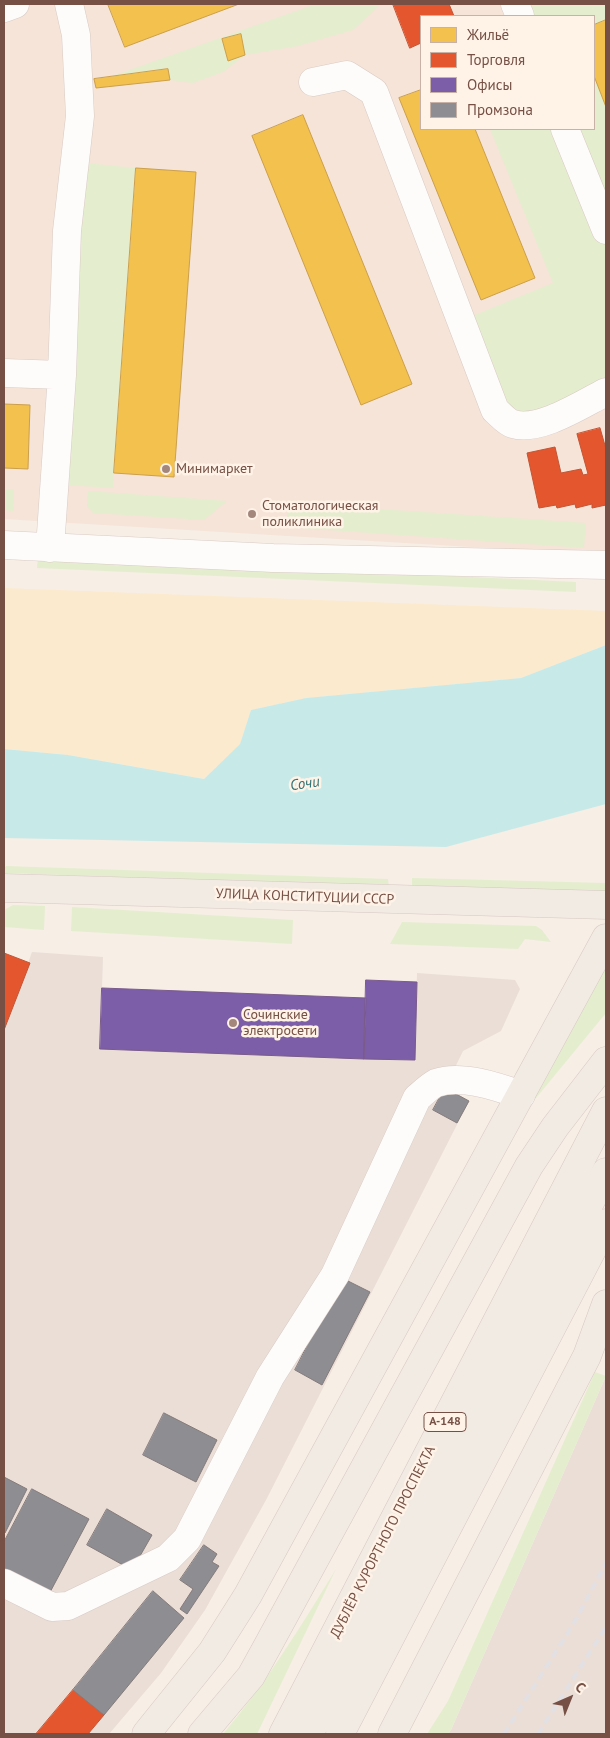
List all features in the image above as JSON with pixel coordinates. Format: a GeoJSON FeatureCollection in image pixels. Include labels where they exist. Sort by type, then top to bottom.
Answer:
{"type":"FeatureCollection","features":[{"type":"Feature","properties":{"kind":"main road","name":"УЛИЦА КОНСТИТУЦИИ СССР"},"geometry":{"type":"LineString","coordinates":[[4,888],[606,905]]}},
{"type":"Feature","properties":{"kind":"main road"},"geometry":{"type":"LineString","coordinates":[[146,1734],[212,1652],[248,1596],[606,938]]}},
{"type":"Feature","properties":{"kind":"main road"},"geometry":{"type":"LineString","coordinates":[[202,1734],[251,1676],[529,1166],[555,1127],[606,1061]]}},
{"type":"Feature","properties":{"kind":"main road","name":"ДУБЛЁР КУРОРТНОГО ПРОСПЕКТА"},"geometry":{"type":"LineString","coordinates":[[283,1734],[606,1110]]}},
{"type":"Feature","properties":{"kind":"main road","name":"А-148"},"geometry":{"type":"LineString","coordinates":[[309,1734],[606,1172]]}},
{"type":"Feature","properties":{"kind":"main road"},"geometry":{"type":"LineString","coordinates":[[340,1734],[606,1223]]}},
{"type":"Feature","properties":{"kind":"main road"},"geometry":{"type":"LineString","coordinates":[[396,1728],[587,1356],[606,1304]]}},
{"type":"Feature","properties":{"kind":"street"},"geometry":{"type":"LineString","coordinates":[[4,8],[15,4]]}},
{"type":"Feature","properties":{"kind":"street"},"geometry":{"type":"LineString","coordinates":[[50,548],[62,375],[67,231],[80,101],[76,35],[69,4]]}},
{"type":"Feature","properties":{"kind":"street"},"geometry":{"type":"LineString","coordinates":[[313,82],[347,74],[374,92],[495,410],[511,424],[528,426],[546,421],[606,392]]}},
{"type":"Feature","properties":{"kind":"street"},"geometry":{"type":"LineString","coordinates":[[565,130],[606,230]]}},
{"type":"Feature","properties":{"kind":"street"},"geometry":{"type":"LineString","coordinates":[[4,373],[62,375]]}},
{"type":"Feature","properties":{"kind":"street"},"geometry":{"type":"LineString","coordinates":[[4,545],[273,558],[605,565]]}},
{"type":"Feature","properties":{"kind":"street"},"geometry":{"type":"LineString","coordinates":[[4,1582],[52,1607],[68,1606],[168,1558],[187,1539],[270,1377],[335,1275],[417,1098],[435,1083],[448,1081],[486,1082],[521,1095]]}},
{"type":"Feature","properties":{"kind":"shaded area"},"geometry":{"type":"Polygon","coordinates":[[[4,4],[606,4],[606,555],[4,519],[4,4]]]}},
{"type":"Feature","properties":{"kind":"shaded area"},"geometry":{"type":"Polygon","coordinates":[[[32,952],[103,957],[100,1049],[415,1060],[417,973],[515,980],[520,989],[501,1031],[463,1051],[445,1088],[469,1101],[266,1500],[205,1610],[161,1673],[109,1734],[4,1734],[4,1030],[32,952]]]}},
{"type":"Feature","properties":{"kind":"shaded area"},"geometry":{"type":"Polygon","coordinates":[[[606,1376],[606,1734],[448,1734],[451,1730],[606,1376]]]}},
{"type":"Feature","properties":{"kind":"green space"},"geometry":{"type":"Polygon","coordinates":[[[316,4],[381,4],[353,30],[298,46],[245,55],[223,72],[193,83],[170,80],[168,70],[107,78],[316,4]]]}},
{"type":"Feature","properties":{"kind":"green space"},"geometry":{"type":"Polygon","coordinates":[[[538,4],[606,4],[606,20],[595,25],[595,15],[520,15],[518,12],[538,4]]]}},
{"type":"Feature","properties":{"kind":"green space"},"geometry":{"type":"Polygon","coordinates":[[[595,79],[606,107],[606,392],[511,424],[460,321],[553,283],[490,130],[595,130],[595,79]]]}},
{"type":"Feature","properties":{"kind":"green space"},"geometry":{"type":"Polygon","coordinates":[[[86,163],[136,168],[113,488],[65,485],[86,163]]]}},
{"type":"Feature","properties":{"kind":"green space"},"geometry":{"type":"Polygon","coordinates":[[[4,489],[14,489],[13,511],[4,510],[4,489]]]}},
{"type":"Feature","properties":{"kind":"green space"},"geometry":{"type":"Polygon","coordinates":[[[88,491],[227,501],[204,520],[93,513],[87,506],[88,491]]]}},
{"type":"Feature","properties":{"kind":"green space"},"geometry":{"type":"Polygon","coordinates":[[[289,503],[586,523],[584,548],[299,528],[293,526],[287,519],[289,503]]]}},
{"type":"Feature","properties":{"kind":"green space"},"geometry":{"type":"Polygon","coordinates":[[[38,556],[576,582],[576,592],[37,568],[38,556]]]}},
{"type":"Feature","properties":{"kind":"green space"},"geometry":{"type":"Polygon","coordinates":[[[6,866],[388,879],[389,887],[5,873],[4,868],[6,866]]]}},
{"type":"Feature","properties":{"kind":"green space"},"geometry":{"type":"Polygon","coordinates":[[[412,878],[606,883],[606,894],[412,887],[412,878]]]}},
{"type":"Feature","properties":{"kind":"green space"},"geometry":{"type":"Polygon","coordinates":[[[13,905],[45,906],[44,930],[4,927],[4,910],[13,905]]]}},
{"type":"Feature","properties":{"kind":"green space"},"geometry":{"type":"Polygon","coordinates":[[[72,907],[293,920],[292,944],[71,931],[72,907]]]}},
{"type":"Feature","properties":{"kind":"green space"},"geometry":{"type":"Polygon","coordinates":[[[402,922],[536,926],[542,930],[551,942],[525,939],[518,949],[390,944],[402,922]]]}},
{"type":"Feature","properties":{"kind":"green space"},"geometry":{"type":"Polygon","coordinates":[[[606,964],[606,1013],[527,1109],[606,964]]]}},
{"type":"Feature","properties":{"kind":"green space"},"geometry":{"type":"Polygon","coordinates":[[[595,1372],[606,1376],[451,1730],[448,1734],[427,1734],[448,1701],[595,1372]]]}},
{"type":"Feature","properties":{"kind":"green space"},"geometry":{"type":"Polygon","coordinates":[[[336,1569],[257,1734],[223,1734],[268,1674],[336,1569]]]}},
{"type":"Feature","properties":{"kind":"sand"},"geometry":{"type":"Polygon","coordinates":[[[4,588],[606,611],[606,645],[521,678],[306,698],[251,710],[240,744],[204,779],[68,755],[4,749],[4,588]]]}},
{"type":"Feature","properties":{"kind":"water","name":"Сочи"},"geometry":{"type":"Polygon","coordinates":[[[606,645],[606,804],[446,847],[4,838],[4,749],[68,755],[204,779],[240,744],[251,710],[306,698],[521,678],[606,645]]]}},
{"type":"Feature","properties":{"kind":"building: Жильё"},"geometry":{"type":"Polygon","coordinates":[[[108,4],[239,4],[125,47],[108,4]]]}},
{"type":"Feature","properties":{"kind":"building: Жильё"},"geometry":{"type":"Polygon","coordinates":[[[606,20],[606,107],[595,79],[595,25],[606,20]]]}},
{"type":"Feature","properties":{"kind":"building: Жильё"},"geometry":{"type":"Polygon","coordinates":[[[241,34],[245,55],[228,61],[222,39],[241,34]]]}},
{"type":"Feature","properties":{"kind":"building: Жильё"},"geometry":{"type":"Polygon","coordinates":[[[168,69],[170,80],[96,88],[94,79],[168,69]]]}},
{"type":"Feature","properties":{"kind":"building: Жильё"},"geometry":{"type":"Polygon","coordinates":[[[420,90],[420,130],[475,130],[535,278],[481,300],[399,98],[420,90]]]}},
{"type":"Feature","properties":{"kind":"building: Жильё"},"geometry":{"type":"Polygon","coordinates":[[[303,115],[412,384],[361,405],[252,136],[303,115]]]}},
{"type":"Feature","properties":{"kind":"building: Жильё"},"geometry":{"type":"Polygon","coordinates":[[[136,168],[196,172],[174,477],[114,473],[136,168]]]}},
{"type":"Feature","properties":{"kind":"building: Жильё"},"geometry":{"type":"Polygon","coordinates":[[[4,404],[30,405],[28,469],[4,468],[4,404]]]}},
{"type":"Feature","properties":{"kind":"building: Торговля"},"geometry":{"type":"Polygon","coordinates":[[[393,4],[449,4],[454,15],[420,15],[420,43],[410,48],[393,4]]]}},
{"type":"Feature","properties":{"kind":"building: Торговля"},"geometry":{"type":"Polygon","coordinates":[[[600,428],[606,449],[606,505],[592,508],[592,504],[576,508],[575,504],[557,508],[556,505],[539,508],[527,453],[555,447],[561,473],[581,469],[583,475],[588,474],[577,434],[600,428]]]}},
{"type":"Feature","properties":{"kind":"building: Торговля"},"geometry":{"type":"Polygon","coordinates":[[[4,953],[30,963],[4,1030],[4,953]]]}},
{"type":"Feature","properties":{"kind":"building: Торговля"},"geometry":{"type":"Polygon","coordinates":[[[73,1690],[104,1715],[88,1734],[36,1734],[73,1690]]]}},
{"type":"Feature","properties":{"kind":"building: Офисы"},"geometry":{"type":"Polygon","coordinates":[[[366,980],[417,982],[415,1060],[364,1059],[366,980]]]}},
{"type":"Feature","properties":{"kind":"building: Офисы","name":"Сочинские электросети"},"geometry":{"type":"Polygon","coordinates":[[[102,988],[366,998],[364,1059],[100,1049],[102,988]]]}},
{"type":"Feature","properties":{"kind":"building: Промзона"},"geometry":{"type":"Polygon","coordinates":[[[445,1088],[469,1101],[457,1123],[433,1110],[445,1088]]]}},
{"type":"Feature","properties":{"kind":"building: Промзона"},"geometry":{"type":"Polygon","coordinates":[[[342,1278],[370,1292],[322,1385],[295,1370],[342,1278]]]}},
{"type":"Feature","properties":{"kind":"building: Промзона"},"geometry":{"type":"Polygon","coordinates":[[[164,1413],[217,1440],[196,1482],[143,1455],[164,1413]]]}},
{"type":"Feature","properties":{"kind":"building: Промзона"},"geometry":{"type":"Polygon","coordinates":[[[4,1477],[27,1489],[5,1533],[4,1532],[4,1477]]]}},
{"type":"Feature","properties":{"kind":"building: Промзона"},"geometry":{"type":"Polygon","coordinates":[[[32,1489],[89,1519],[48,1596],[4,1572],[4,1542],[32,1489]]]}},
{"type":"Feature","properties":{"kind":"building: Промзона"},"geometry":{"type":"Polygon","coordinates":[[[107,1509],[152,1535],[132,1570],[87,1545],[107,1509]]]}},
{"type":"Feature","properties":{"kind":"building: Промзона"},"geometry":{"type":"Polygon","coordinates":[[[204,1545],[217,1554],[212,1562],[219,1566],[187,1614],[180,1609],[193,1589],[180,1580],[204,1545]]]}},
{"type":"Feature","properties":{"kind":"building: Промзона"},"geometry":{"type":"Polygon","coordinates":[[[153,1591],[184,1618],[104,1715],[73,1690],[153,1591]]]}},
{"type":"Feature","properties":{"kind":"railway"},"geometry":{"type":"LineString","coordinates":[[504,1734],[574,1623],[606,1563]]}},
{"type":"Feature","properties":{"kind":"railway"},"geometry":{"type":"LineString","coordinates":[[538,1734],[606,1627]]}},
{"type":"Feature","properties":{"kind":"place","name":"Минимаркет"},"geometry":{"type":"Point","coordinates":[166,469]}},
{"type":"Feature","properties":{"kind":"place","name":"Стоматологическая поликлиника"},"geometry":{"type":"Point","coordinates":[252,514]}},
{"type":"Feature","properties":{"kind":"place","name":"Сочинские электросети"},"geometry":{"type":"Point","coordinates":[233,1023]}}]}
